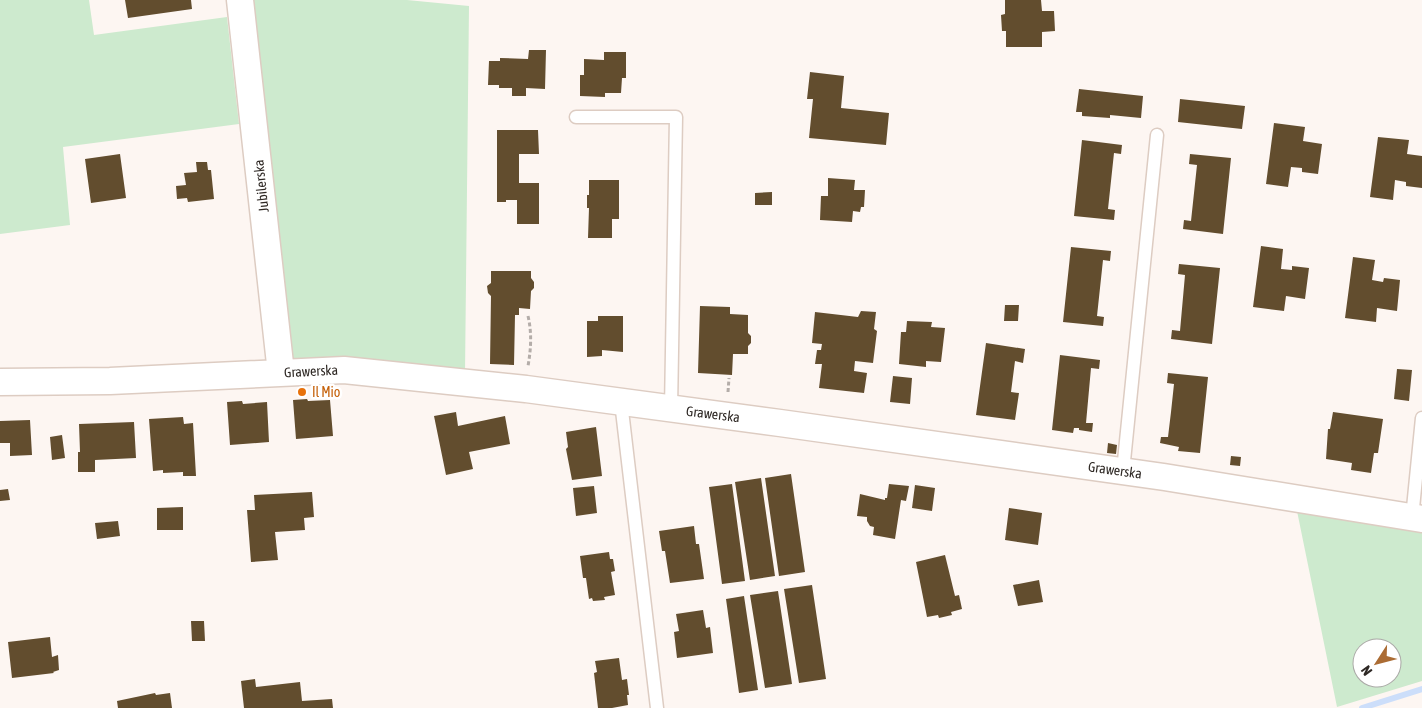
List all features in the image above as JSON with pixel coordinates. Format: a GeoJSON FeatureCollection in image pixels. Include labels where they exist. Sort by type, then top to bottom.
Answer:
{"type":"FeatureCollection","features":[{"type":"Feature","properties":{"kind":"street","name":"Jubilerska"},"geometry":{"type":"LineString","coordinates":[[240,0],[282,373]]}},
{"type":"Feature","properties":{"kind":"street","name":"Grawerska"},"geometry":{"type":"LineString","coordinates":[[0,382],[110,381],[344,370],[526,389],[1123,471],[1417,519]]}},
{"type":"Feature","properties":{"kind":"lane"},"geometry":{"type":"LineString","coordinates":[[576,117],[676,117],[671,409]]}},
{"type":"Feature","properties":{"kind":"lane"},"geometry":{"type":"LineString","coordinates":[[1123,471],[1157,135]]}},
{"type":"Feature","properties":{"kind":"lane"},"geometry":{"type":"LineString","coordinates":[[621,402],[657,708]]}},
{"type":"Feature","properties":{"kind":"lane"},"geometry":{"type":"LineString","coordinates":[[1417,519],[1422,418]]}},
{"type":"Feature","properties":{"kind":"path"},"geometry":{"type":"LineString","coordinates":[[527,375],[531,342],[531,327],[528,316]]}},
{"type":"Feature","properties":{"kind":"green space"},"geometry":{"type":"Polygon","coordinates":[[[0,0],[89,0],[94,35],[227,17],[239,124],[63,147],[70,225],[0,234],[0,0]]]}},
{"type":"Feature","properties":{"kind":"green space"},"geometry":{"type":"Polygon","coordinates":[[[250,0],[407,0],[469,6],[465,373],[362,360],[290,358],[250,0]]]}},
{"type":"Feature","properties":{"kind":"green space"},"geometry":{"type":"Polygon","coordinates":[[[1297,511],[1422,531],[1422,681],[1402,687],[1402,638],[1352,638],[1352,688],[1399,688],[1337,707],[1297,511]]]}},
{"type":"Feature","properties":{"kind":"building"},"geometry":{"type":"Polygon","coordinates":[[[125,0],[191,0],[192,9],[128,18],[125,0]]]}},
{"type":"Feature","properties":{"kind":"building"},"geometry":{"type":"Polygon","coordinates":[[[1005,0],[1041,0],[1042,11],[1054,11],[1055,31],[1042,32],[1042,47],[1006,47],[1006,31],[1002,31],[1001,15],[1005,14],[1005,0]]]}},
{"type":"Feature","properties":{"kind":"building"},"geometry":{"type":"Polygon","coordinates":[[[529,50],[546,50],[545,89],[526,88],[526,96],[512,96],[512,88],[499,88],[499,85],[488,85],[489,61],[500,61],[500,58],[528,59],[529,50]]]}},
{"type":"Feature","properties":{"kind":"building"},"geometry":{"type":"Polygon","coordinates":[[[604,52],[626,52],[626,78],[622,78],[621,93],[605,93],[605,97],[580,96],[580,75],[584,75],[584,59],[604,60],[604,52]]]}},
{"type":"Feature","properties":{"kind":"building"},"geometry":{"type":"Polygon","coordinates":[[[810,72],[844,76],[841,108],[889,113],[886,145],[809,138],[813,99],[807,99],[810,72]]]}},
{"type":"Feature","properties":{"kind":"building"},"geometry":{"type":"Polygon","coordinates":[[[1079,89],[1143,96],[1141,118],[1110,115],[1110,118],[1082,116],[1082,112],[1076,112],[1079,89]]]}},
{"type":"Feature","properties":{"kind":"building"},"geometry":{"type":"Polygon","coordinates":[[[1180,99],[1245,106],[1242,129],[1178,122],[1180,99]]]}},
{"type":"Feature","properties":{"kind":"building"},"geometry":{"type":"Polygon","coordinates":[[[1274,123],[1305,127],[1303,141],[1322,144],[1318,174],[1302,172],[1302,168],[1291,167],[1288,187],[1266,184],[1274,123]]]}},
{"type":"Feature","properties":{"kind":"building"},"geometry":{"type":"Polygon","coordinates":[[[497,130],[538,130],[539,154],[519,154],[519,183],[539,183],[539,224],[517,224],[517,200],[497,202],[497,130]]]}},
{"type":"Feature","properties":{"kind":"building"},"geometry":{"type":"Polygon","coordinates":[[[1378,137],[1409,140],[1407,154],[1422,156],[1422,188],[1406,186],[1406,182],[1395,180],[1393,200],[1370,197],[1378,137]]]}},
{"type":"Feature","properties":{"kind":"building"},"geometry":{"type":"Polygon","coordinates":[[[1082,140],[1122,145],[1121,154],[1114,153],[1108,209],[1115,210],[1114,220],[1074,216],[1082,140]]]}},
{"type":"Feature","properties":{"kind":"building"},"geometry":{"type":"Polygon","coordinates":[[[120,154],[126,198],[91,203],[85,159],[120,154]]]}},
{"type":"Feature","properties":{"kind":"building"},"geometry":{"type":"Polygon","coordinates":[[[1190,154],[1231,158],[1223,234],[1183,229],[1184,220],[1191,221],[1197,165],[1189,164],[1190,154]]]}},
{"type":"Feature","properties":{"kind":"building"},"geometry":{"type":"Polygon","coordinates":[[[196,162],[207,162],[208,170],[211,170],[214,199],[188,202],[187,198],[177,199],[176,186],[186,185],[184,173],[197,172],[196,162]]]}},
{"type":"Feature","properties":{"kind":"building"},"geometry":{"type":"Polygon","coordinates":[[[828,178],[855,180],[854,190],[865,190],[864,207],[861,207],[860,212],[853,211],[852,222],[820,220],[821,196],[828,196],[828,178]]]}},
{"type":"Feature","properties":{"kind":"building"},"geometry":{"type":"Polygon","coordinates":[[[589,180],[619,180],[619,219],[612,219],[612,238],[588,238],[589,208],[587,208],[587,195],[589,195],[589,180]]]}},
{"type":"Feature","properties":{"kind":"building"},"geometry":{"type":"Polygon","coordinates":[[[772,192],[772,205],[755,205],[755,193],[772,192]]]}},
{"type":"Feature","properties":{"kind":"building"},"geometry":{"type":"Polygon","coordinates":[[[1261,246],[1283,249],[1281,269],[1292,270],[1292,266],[1309,268],[1305,299],[1286,296],[1284,311],[1253,307],[1261,246]]]}},
{"type":"Feature","properties":{"kind":"building"},"geometry":{"type":"Polygon","coordinates":[[[1071,247],[1111,251],[1110,261],[1103,260],[1097,316],[1104,317],[1103,326],[1063,322],[1071,247]]]}},
{"type":"Feature","properties":{"kind":"building"},"geometry":{"type":"Polygon","coordinates":[[[1353,257],[1375,260],[1372,280],[1383,282],[1384,278],[1400,280],[1397,311],[1377,308],[1376,322],[1345,318],[1353,257]]]}},
{"type":"Feature","properties":{"kind":"building"},"geometry":{"type":"Polygon","coordinates":[[[1179,264],[1220,268],[1212,344],[1171,339],[1172,330],[1180,331],[1185,275],[1178,274],[1179,264]]]}},
{"type":"Feature","properties":{"kind":"building"},"geometry":{"type":"Polygon","coordinates":[[[491,271],[531,271],[531,278],[534,282],[534,288],[531,291],[530,309],[519,308],[519,315],[515,315],[514,365],[490,364],[491,296],[488,293],[487,286],[491,283],[491,271]]]}},
{"type":"Feature","properties":{"kind":"building"},"geometry":{"type":"Polygon","coordinates":[[[1005,305],[1019,305],[1018,321],[1004,321],[1005,305]]]}},
{"type":"Feature","properties":{"kind":"building"},"geometry":{"type":"Polygon","coordinates":[[[700,306],[730,307],[730,314],[748,315],[748,333],[751,336],[751,343],[748,346],[748,354],[733,354],[732,375],[698,373],[700,306]]]}},
{"type":"Feature","properties":{"kind":"building"},"geometry":{"type":"Polygon","coordinates":[[[861,311],[876,312],[874,329],[877,331],[873,363],[855,361],[854,371],[867,373],[864,393],[819,388],[822,364],[815,364],[817,350],[821,350],[822,344],[812,343],[815,312],[858,317],[861,311]]]}},
{"type":"Feature","properties":{"kind":"building"},"geometry":{"type":"Polygon","coordinates":[[[598,316],[623,316],[623,352],[602,350],[602,356],[587,357],[587,321],[598,321],[598,316]]]}},
{"type":"Feature","properties":{"kind":"building"},"geometry":{"type":"Polygon","coordinates":[[[907,321],[932,322],[931,327],[945,328],[941,362],[926,361],[926,367],[899,364],[901,332],[906,332],[907,321]]]}},
{"type":"Feature","properties":{"kind":"building"},"geometry":{"type":"Polygon","coordinates":[[[986,343],[1025,349],[1023,363],[1015,361],[1011,392],[1019,393],[1015,420],[976,415],[986,343]]]}},
{"type":"Feature","properties":{"kind":"building"},"geometry":{"type":"Polygon","coordinates":[[[1060,355],[1100,360],[1099,369],[1091,368],[1086,423],[1093,423],[1092,432],[1079,430],[1079,428],[1074,428],[1073,433],[1052,430],[1060,355]]]}},
{"type":"Feature","properties":{"kind":"building"},"geometry":{"type":"Polygon","coordinates":[[[1397,369],[1412,370],[1409,401],[1394,399],[1397,369]]]}},
{"type":"Feature","properties":{"kind":"building"},"geometry":{"type":"Polygon","coordinates":[[[1168,373],[1208,377],[1200,453],[1178,451],[1179,447],[1160,443],[1161,437],[1168,437],[1171,412],[1174,384],[1167,383],[1168,373]]]}},
{"type":"Feature","properties":{"kind":"building"},"geometry":{"type":"Polygon","coordinates":[[[893,376],[912,378],[910,404],[890,402],[893,376]]]}},
{"type":"Feature","properties":{"kind":"building"},"geometry":{"type":"Polygon","coordinates":[[[307,399],[308,401],[330,400],[333,436],[296,439],[293,400],[307,399]]]}},
{"type":"Feature","properties":{"kind":"building"},"geometry":{"type":"Polygon","coordinates":[[[242,401],[243,404],[267,402],[269,442],[230,445],[227,402],[242,401]]]}},
{"type":"Feature","properties":{"kind":"building"},"geometry":{"type":"Polygon","coordinates":[[[456,412],[458,426],[505,416],[510,444],[469,452],[473,469],[446,475],[434,416],[456,412]]]}},
{"type":"Feature","properties":{"kind":"building"},"geometry":{"type":"Polygon","coordinates":[[[1333,412],[1383,419],[1378,453],[1374,453],[1371,473],[1351,470],[1352,463],[1326,459],[1328,429],[1330,429],[1333,412]]]}},
{"type":"Feature","properties":{"kind":"building"},"geometry":{"type":"Polygon","coordinates":[[[183,417],[184,424],[193,423],[196,476],[183,476],[183,472],[163,473],[163,470],[153,471],[149,419],[183,417]]]}},
{"type":"Feature","properties":{"kind":"building"},"geometry":{"type":"Polygon","coordinates":[[[30,420],[32,455],[10,456],[10,443],[0,443],[0,421],[30,420]]]}},
{"type":"Feature","properties":{"kind":"building"},"geometry":{"type":"Polygon","coordinates":[[[134,422],[136,458],[95,460],[95,472],[78,472],[78,452],[80,452],[79,424],[134,422]]]}},
{"type":"Feature","properties":{"kind":"building"},"geometry":{"type":"Polygon","coordinates":[[[596,427],[602,476],[572,480],[566,449],[568,447],[566,432],[596,427]]]}},
{"type":"Feature","properties":{"kind":"building"},"geometry":{"type":"Polygon","coordinates":[[[62,435],[65,458],[52,460],[50,437],[62,435]]]}},
{"type":"Feature","properties":{"kind":"building"},"geometry":{"type":"Polygon","coordinates":[[[1108,443],[1117,445],[1116,454],[1107,453],[1108,443]]]}},
{"type":"Feature","properties":{"kind":"building"},"geometry":{"type":"Polygon","coordinates":[[[1231,456],[1241,457],[1240,466],[1230,465],[1231,456]]]}},
{"type":"Feature","properties":{"kind":"building"},"geometry":{"type":"Polygon","coordinates":[[[791,474],[805,572],[779,576],[765,478],[791,474]]]}},
{"type":"Feature","properties":{"kind":"building"},"geometry":{"type":"Polygon","coordinates":[[[761,478],[775,576],[750,580],[735,482],[761,478]]]}},
{"type":"Feature","properties":{"kind":"building"},"geometry":{"type":"Polygon","coordinates":[[[732,484],[745,581],[722,584],[709,487],[732,484]]]}},
{"type":"Feature","properties":{"kind":"building"},"geometry":{"type":"Polygon","coordinates":[[[889,484],[909,486],[906,501],[901,500],[895,539],[873,535],[874,527],[870,526],[867,517],[857,516],[860,494],[885,500],[889,484]]]}},
{"type":"Feature","properties":{"kind":"building"},"geometry":{"type":"Polygon","coordinates":[[[915,485],[935,488],[932,511],[912,508],[915,485]]]}},
{"type":"Feature","properties":{"kind":"building"},"geometry":{"type":"Polygon","coordinates":[[[594,486],[597,513],[576,516],[573,488],[594,486]]]}},
{"type":"Feature","properties":{"kind":"building"},"geometry":{"type":"Polygon","coordinates":[[[8,489],[10,500],[0,501],[0,490],[8,489]]]}},
{"type":"Feature","properties":{"kind":"building"},"geometry":{"type":"Polygon","coordinates":[[[312,492],[314,517],[304,518],[305,530],[275,532],[278,560],[251,562],[247,510],[255,510],[254,495],[312,492]]]}},
{"type":"Feature","properties":{"kind":"building"},"geometry":{"type":"Polygon","coordinates":[[[183,507],[183,530],[157,530],[157,508],[183,507]]]}},
{"type":"Feature","properties":{"kind":"building"},"geometry":{"type":"Polygon","coordinates":[[[1009,508],[1042,513],[1038,545],[1005,540],[1009,508]]]}},
{"type":"Feature","properties":{"kind":"building"},"geometry":{"type":"Polygon","coordinates":[[[118,521],[120,536],[97,539],[95,523],[118,521]]]}},
{"type":"Feature","properties":{"kind":"building"},"geometry":{"type":"Polygon","coordinates":[[[694,526],[696,544],[699,544],[704,579],[670,583],[665,551],[662,551],[659,531],[694,526]]]}},
{"type":"Feature","properties":{"kind":"building"},"geometry":{"type":"Polygon","coordinates":[[[609,552],[610,559],[613,559],[615,571],[611,572],[615,595],[604,597],[605,600],[593,601],[592,598],[589,599],[586,578],[583,578],[580,556],[609,552]]]}},
{"type":"Feature","properties":{"kind":"building"},"geometry":{"type":"Polygon","coordinates":[[[945,555],[955,596],[959,595],[962,609],[951,612],[952,615],[939,618],[938,615],[927,617],[916,562],[945,555]]]}},
{"type":"Feature","properties":{"kind":"building"},"geometry":{"type":"Polygon","coordinates":[[[1039,580],[1043,602],[1018,606],[1013,585],[1039,580]]]}},
{"type":"Feature","properties":{"kind":"building"},"geometry":{"type":"Polygon","coordinates":[[[812,585],[826,679],[799,683],[784,589],[812,585]]]}},
{"type":"Feature","properties":{"kind":"building"},"geometry":{"type":"Polygon","coordinates":[[[778,591],[792,684],[765,688],[750,595],[778,591]]]}},
{"type":"Feature","properties":{"kind":"building"},"geometry":{"type":"Polygon","coordinates":[[[744,596],[758,690],[739,693],[726,599],[744,596]]]}},
{"type":"Feature","properties":{"kind":"building"},"geometry":{"type":"Polygon","coordinates":[[[703,610],[706,628],[710,627],[713,653],[677,658],[674,632],[679,631],[676,614],[703,610]]]}},
{"type":"Feature","properties":{"kind":"building"},"geometry":{"type":"Polygon","coordinates":[[[191,621],[204,621],[205,641],[192,641],[191,621]]]}},
{"type":"Feature","properties":{"kind":"building"},"geometry":{"type":"Polygon","coordinates":[[[50,637],[52,657],[58,655],[59,670],[54,673],[12,678],[8,642],[50,637]]]}},
{"type":"Feature","properties":{"kind":"building"},"geometry":{"type":"Polygon","coordinates":[[[619,658],[622,680],[627,679],[628,705],[598,708],[594,673],[597,672],[595,661],[619,658]]]}},
{"type":"Feature","properties":{"kind":"building"},"geometry":{"type":"Polygon","coordinates":[[[255,679],[256,687],[300,682],[302,701],[332,699],[333,708],[244,708],[241,681],[255,679]]]}},
{"type":"Feature","properties":{"kind":"building"},"geometry":{"type":"Polygon","coordinates":[[[155,693],[156,695],[170,693],[172,708],[118,708],[117,701],[155,693]]]}},
{"type":"Feature","properties":{"kind":"waterway"},"geometry":{"type":"LineString","coordinates":[[1362,708],[1422,689]]}},
{"type":"Feature","properties":{"kind":"place","name":"Il Mio"},"geometry":{"type":"Point","coordinates":[302,392]}}]}
